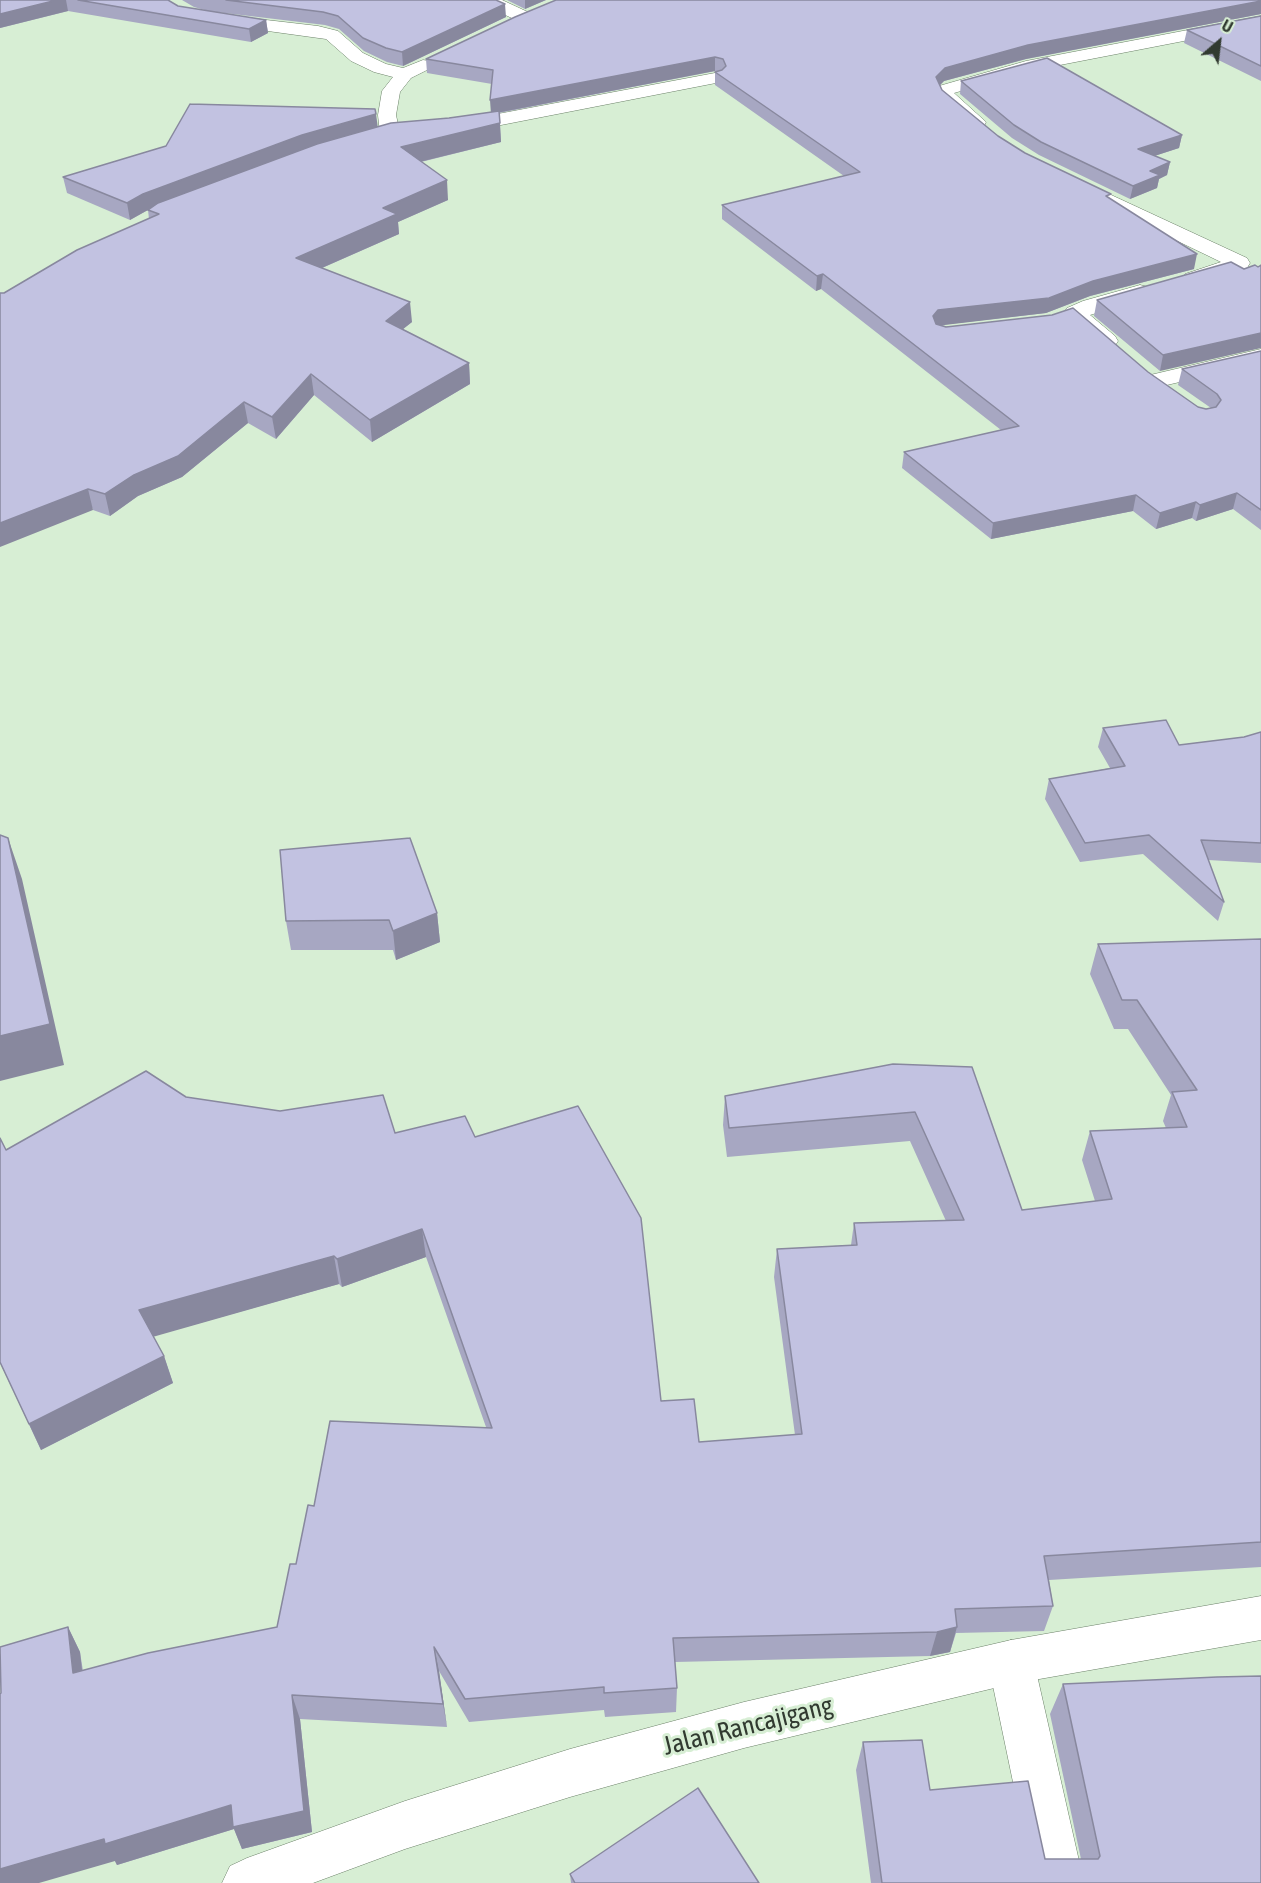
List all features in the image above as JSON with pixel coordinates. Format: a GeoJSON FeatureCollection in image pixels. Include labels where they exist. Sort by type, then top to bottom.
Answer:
{"type":"FeatureCollection","features":[{"type":"Feature","properties":{"kind":"street"},"geometry":{"type":"LineString","coordinates":[[488,0],[524,17]]}},
{"type":"Feature","properties":{"kind":"street"},"geometry":{"type":"LineString","coordinates":[[500,28],[545,10]]}},
{"type":"Feature","properties":{"kind":"street"},"geometry":{"type":"LineString","coordinates":[[208,18],[318,31],[332,35],[357,57],[380,68],[405,74]]}},
{"type":"Feature","properties":{"kind":"street"},"geometry":{"type":"LineString","coordinates":[[995,136],[949,99],[945,90],[1026,66],[1261,21]]}},
{"type":"Feature","properties":{"kind":"street"},"geometry":{"type":"LineString","coordinates":[[368,141],[400,134],[387,115],[391,91],[405,74],[441,56]]}},
{"type":"Feature","properties":{"kind":"street"},"geometry":{"type":"LineString","coordinates":[[439,130],[508,120],[715,78]]}},
{"type":"Feature","properties":{"kind":"street"},"geometry":{"type":"LineString","coordinates":[[1065,179],[1239,263]]}},
{"type":"Feature","properties":{"kind":"street"},"geometry":{"type":"LineString","coordinates":[[1173,395],[1066,316],[1099,303],[1239,263],[1261,259]]}},
{"type":"Feature","properties":{"kind":"street"},"geometry":{"type":"LineString","coordinates":[[1139,369],[1261,356]]}},
{"type":"Feature","properties":{"kind":"street","name":"Jalan Rancajigang"},"geometry":{"type":"LineString","coordinates":[[248,1883],[405,1826],[570,1773],[744,1725],[1011,1662],[1261,1618]]}},
{"type":"Feature","properties":{"kind":"street"},"geometry":{"type":"LineString","coordinates":[[1011,1662],[1059,1883]]}},
{"type":"Feature","properties":{"kind":"building"},"geometry":{"type":"Polygon","coordinates":[[[0,0],[57,0],[0,14],[0,0]]]}},
{"type":"Feature","properties":{"kind":"building"},"geometry":{"type":"Polygon","coordinates":[[[78,0],[168,0],[178,6],[266,20],[249,29],[78,0]]]}},
{"type":"Feature","properties":{"kind":"building"},"geometry":{"type":"Polygon","coordinates":[[[226,0],[496,0],[505,4],[402,52],[363,38],[338,16],[323,12],[226,0]]]}},
{"type":"Feature","properties":{"kind":"building"},"geometry":{"type":"Polygon","coordinates":[[[556,0],[1261,0],[1028,45],[945,68],[936,77],[942,90],[998,136],[1025,153],[1111,194],[1106,196],[1197,254],[1093,281],[1049,298],[938,310],[933,316],[936,324],[946,327],[1052,315],[1073,308],[1148,372],[1198,407],[1206,409],[1216,407],[1221,400],[1217,394],[1182,369],[1261,351],[1261,510],[1237,493],[1200,505],[1196,502],[1160,513],[1136,495],[993,523],[904,452],[1019,426],[823,274],[817,276],[722,205],[860,172],[715,72],[726,66],[723,59],[715,57],[490,100],[493,70],[426,59],[556,0]]]}},
{"type":"Feature","properties":{"kind":"building"},"geometry":{"type":"Polygon","coordinates":[[[1261,16],[1261,66],[1187,30],[1261,16]]]}},
{"type":"Feature","properties":{"kind":"building"},"geometry":{"type":"Polygon","coordinates":[[[1047,58],[1182,135],[1138,149],[1170,162],[1150,171],[1160,175],[1133,186],[1041,142],[1014,125],[961,81],[1047,58]]]}},
{"type":"Feature","properties":{"kind":"building"},"geometry":{"type":"Polygon","coordinates":[[[190,104],[375,109],[376,114],[302,135],[143,194],[127,203],[63,177],[166,146],[190,104]]]}},
{"type":"Feature","properties":{"kind":"building"},"geometry":{"type":"Polygon","coordinates":[[[499,111],[500,123],[401,147],[447,180],[383,208],[397,214],[296,258],[410,302],[386,321],[469,363],[370,420],[311,374],[272,417],[244,402],[178,456],[134,475],[105,494],[88,489],[0,523],[0,293],[4,293],[77,250],[159,214],[148,210],[158,203],[317,144],[391,123],[499,111]]]}},
{"type":"Feature","properties":{"kind":"building"},"geometry":{"type":"Polygon","coordinates":[[[1231,262],[1244,269],[1261,265],[1261,333],[1163,355],[1097,300],[1231,262]]]}},
{"type":"Feature","properties":{"kind":"building"},"geometry":{"type":"Polygon","coordinates":[[[1166,720],[1179,745],[1244,737],[1261,732],[1261,843],[1201,840],[1224,902],[1149,835],[1085,843],[1049,779],[1125,766],[1103,728],[1166,720]]]}},
{"type":"Feature","properties":{"kind":"building"},"geometry":{"type":"Polygon","coordinates":[[[0,835],[8,838],[50,1024],[0,1036],[0,835]]]}},
{"type":"Feature","properties":{"kind":"building"},"geometry":{"type":"Polygon","coordinates":[[[410,838],[437,913],[393,931],[389,920],[286,921],[280,850],[410,838]]]}},
{"type":"Feature","properties":{"kind":"building"},"geometry":{"type":"Polygon","coordinates":[[[1261,939],[1261,1542],[1044,1556],[1053,1606],[955,1609],[957,1627],[937,1632],[673,1638],[677,1688],[604,1693],[604,1687],[465,1699],[434,1647],[443,1704],[292,1695],[304,1811],[233,1827],[231,1805],[105,1844],[104,1839],[0,1869],[0,1647],[68,1627],[73,1673],[148,1653],[277,1627],[290,1564],[296,1564],[308,1505],[314,1506],[330,1421],[492,1428],[422,1229],[337,1259],[334,1256],[139,1310],[164,1356],[29,1424],[0,1362],[0,1138],[6,1150],[146,1071],[186,1097],[280,1111],[383,1095],[395,1133],[465,1116],[475,1137],[578,1106],[641,1218],[661,1401],[694,1399],[699,1442],[802,1434],[777,1249],[857,1245],[854,1223],[964,1220],[915,1112],[729,1128],[725,1096],[893,1064],[972,1067],[1022,1210],[1112,1199],[1090,1131],[1187,1127],[1172,1092],[1197,1090],[1137,1000],[1122,1000],[1098,944],[1261,939]]]}},
{"type":"Feature","properties":{"kind":"building"},"geometry":{"type":"Polygon","coordinates":[[[1261,1676],[1261,1883],[882,1883],[863,1742],[922,1740],[930,1790],[1028,1781],[1045,1859],[1098,1859],[1100,1856],[1063,1684],[1261,1676]]]}},
{"type":"Feature","properties":{"kind":"building"},"geometry":{"type":"Polygon","coordinates":[[[698,1788],[759,1883],[575,1883],[570,1874],[698,1788]]]}}]}
